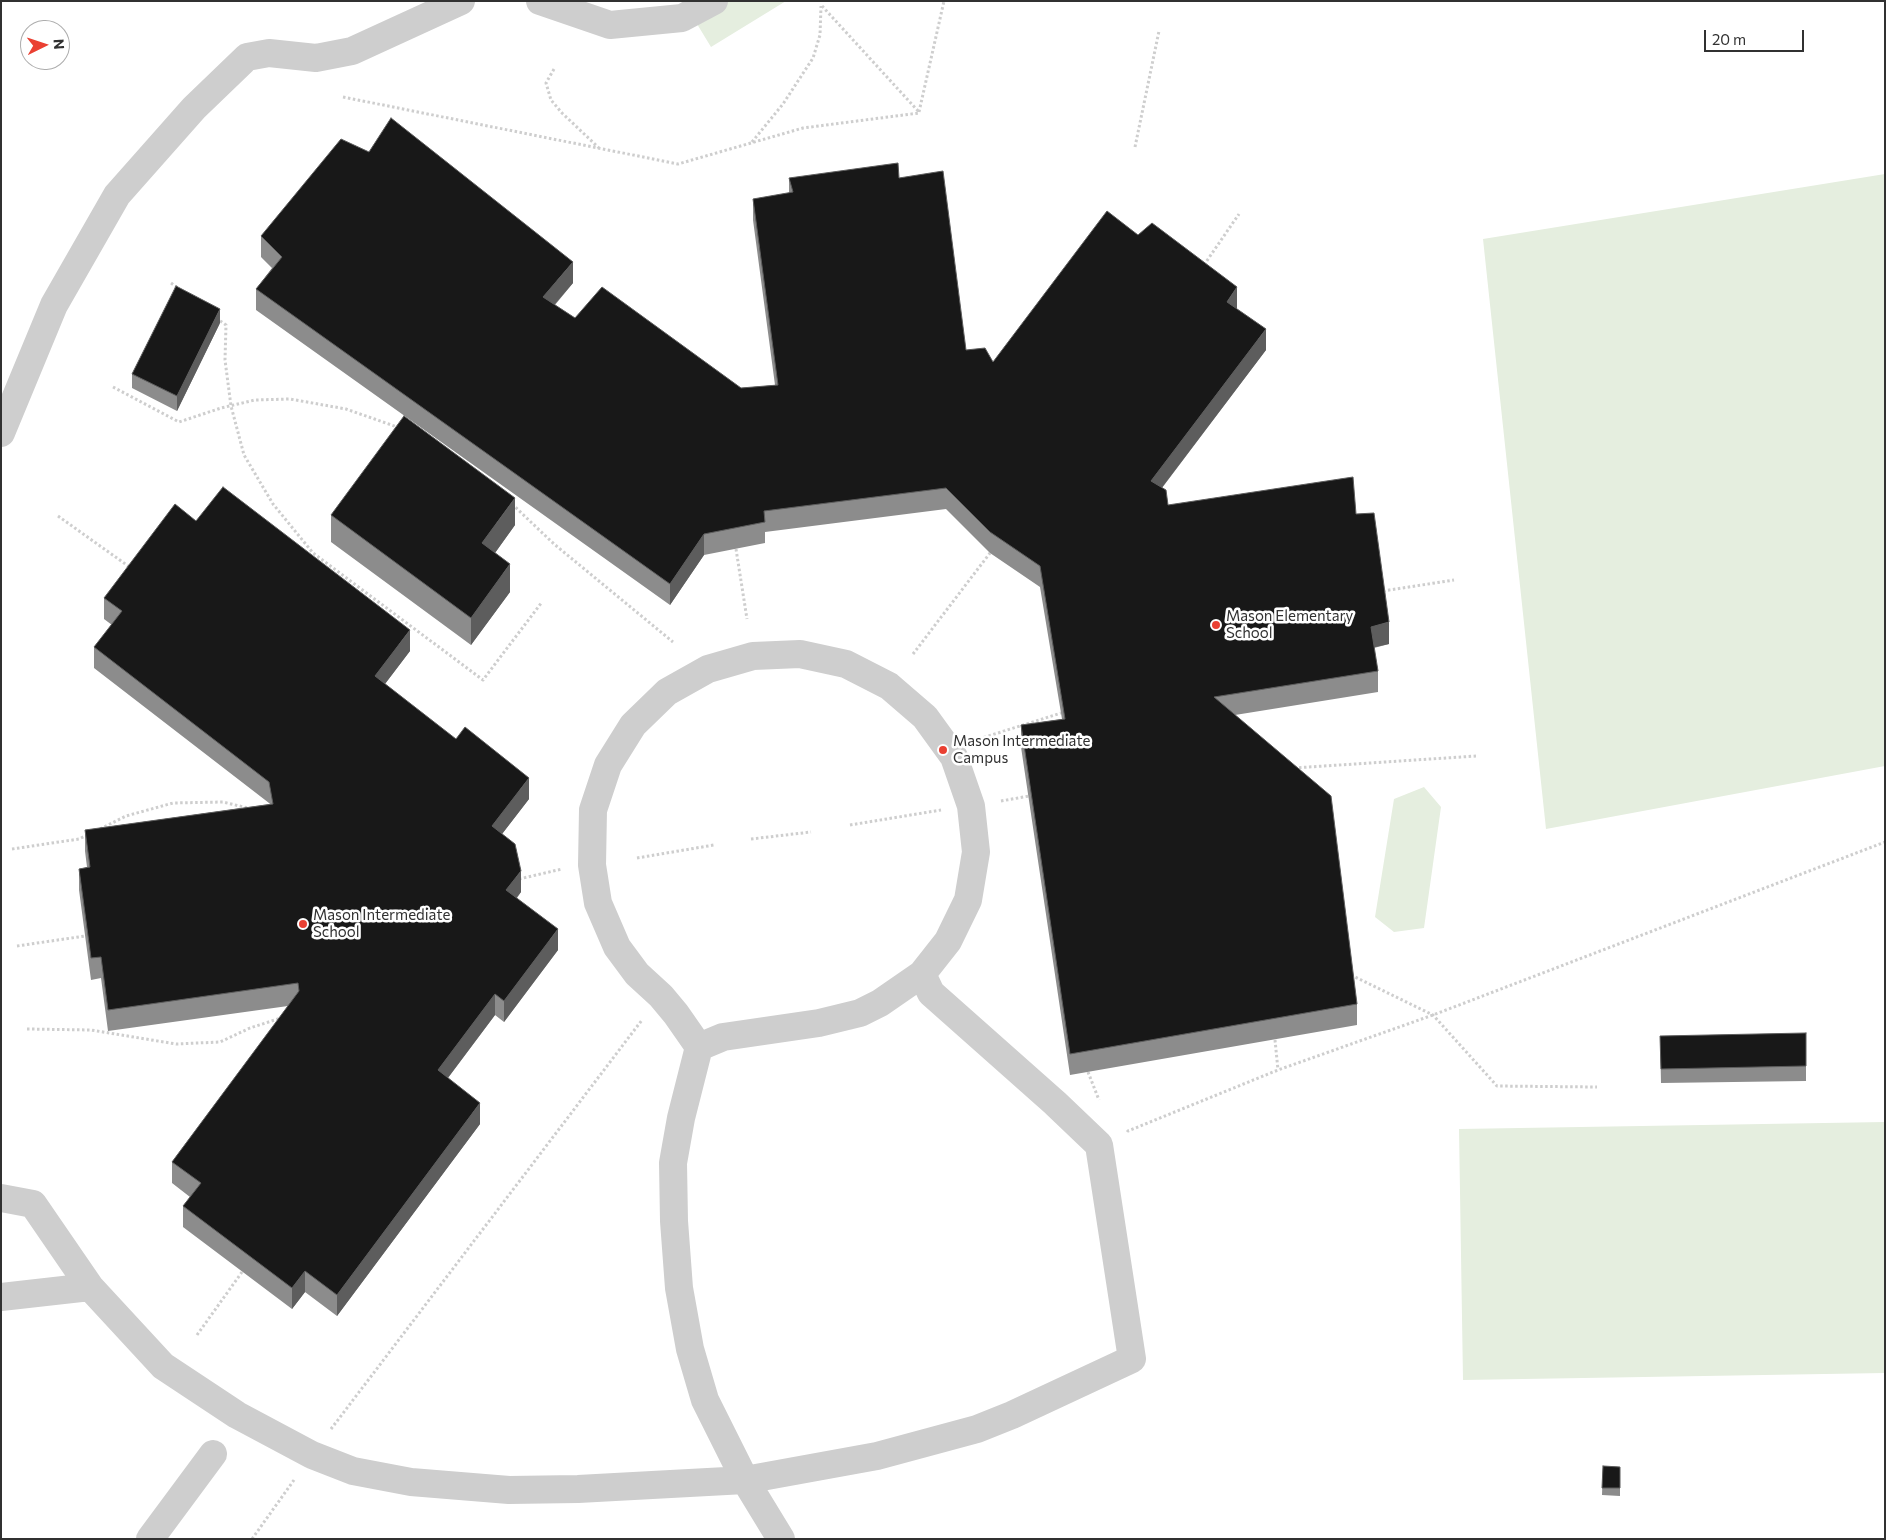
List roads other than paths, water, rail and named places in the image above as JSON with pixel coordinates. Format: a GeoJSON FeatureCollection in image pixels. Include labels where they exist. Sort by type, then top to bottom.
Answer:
{"type":"FeatureCollection","features":[{"type":"Feature","properties":{"kind":"lane"},"geometry":{"type":"LineString","coordinates":[[1,433],[54,305],[117,195],[194,108],[247,57],[269,53],[316,58],[352,51],[460,1]]}},
{"type":"Feature","properties":{"kind":"lane"},"geometry":{"type":"LineString","coordinates":[[540,1],[610,25],[682,18],[714,1]]}},
{"type":"Feature","properties":{"kind":"lane"},"geometry":{"type":"LineString","coordinates":[[699,1047],[723,1037],[819,1023],[860,1012],[880,1003],[922,974],[948,941],[968,900],[976,852],[971,806],[954,757],[925,717],[889,686],[846,664],[800,654],[754,656],[708,668],[667,692],[633,725],[608,765],[593,810],[592,865],[598,903],[617,947],[637,974],[661,996],[676,1014],[699,1047],[681,1118],[673,1163],[674,1221],[679,1288],[690,1349],[705,1400],[745,1480],[781,1539]]}},
{"type":"Feature","properties":{"kind":"lane"},"geometry":{"type":"LineString","coordinates":[[1,1198],[32,1204],[90,1287],[163,1366],[238,1415],[312,1455],[353,1471],[412,1482],[509,1490],[578,1489],[745,1480],[877,1456],[977,1429],[1012,1415],[1132,1359],[1099,1145],[1055,1103],[931,993],[922,974]]}},
{"type":"Feature","properties":{"kind":"lane"},"geometry":{"type":"LineString","coordinates":[[1,1297],[90,1287]]}},
{"type":"Feature","properties":{"kind":"lane"},"geometry":{"type":"LineString","coordinates":[[150,1539],[213,1454]]}},
{"type":"Feature","properties":{"kind":"place","name":"Mason Elementary School"},"geometry":{"type":"Point","coordinates":[1216,625]}},
{"type":"Feature","properties":{"kind":"place","name":"Mason Intermediate Campus"},"geometry":{"type":"Point","coordinates":[943,750]}},
{"type":"Feature","properties":{"kind":"place","name":"Mason Intermediate School"},"geometry":{"type":"Point","coordinates":[303,924]}}]}
